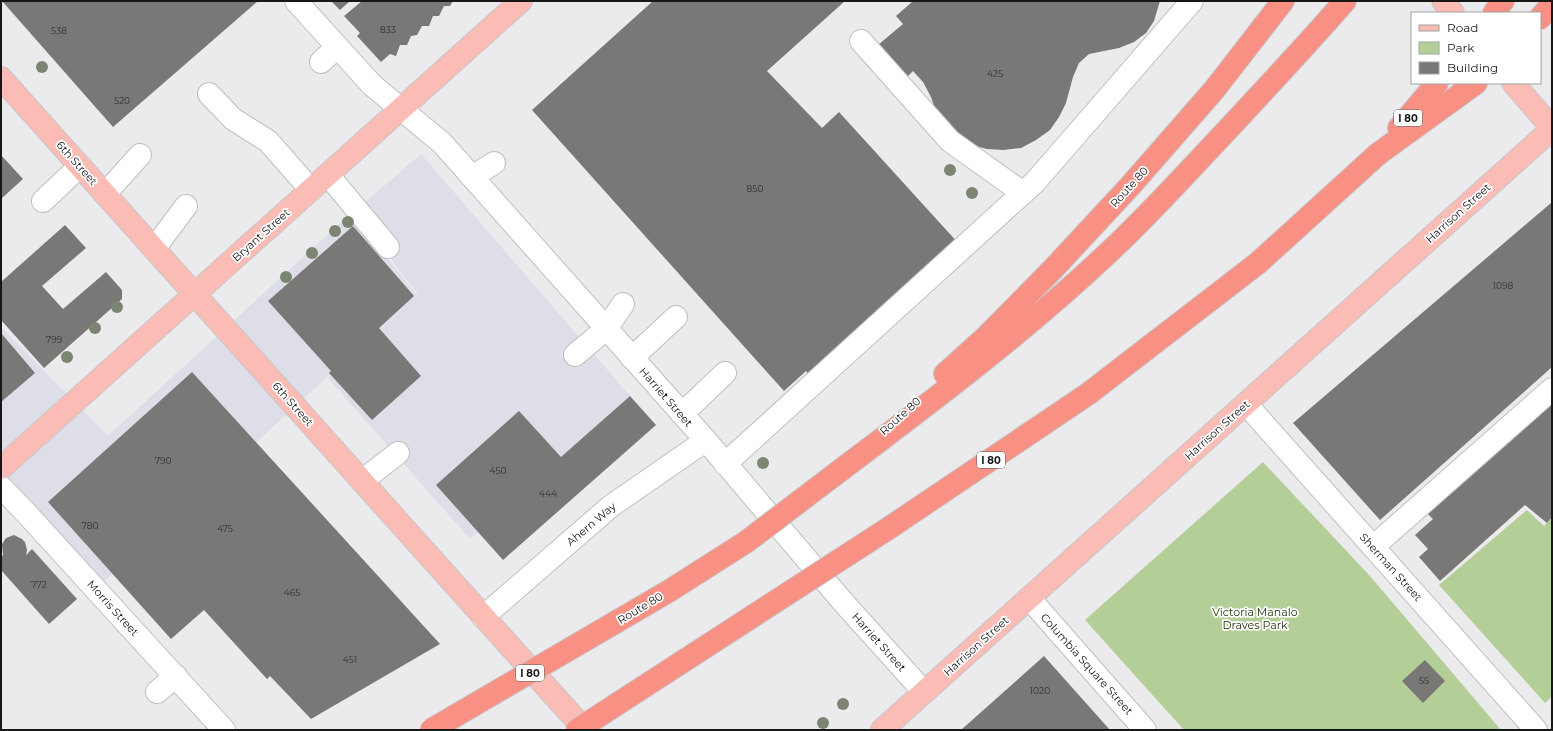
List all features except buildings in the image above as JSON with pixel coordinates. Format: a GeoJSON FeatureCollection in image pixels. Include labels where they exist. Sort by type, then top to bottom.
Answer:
{"type":"FeatureCollection","features":[{"type":"Feature","properties":{"kind":"highway","name":"Route 80"},"geometry":{"type":"LineString","coordinates":[[431,730],[669,591],[746,542],[829,479],[906,411],[986,337],[1053,269],[1131,185],[1209,96],[1283,1]]}},
{"type":"Feature","properties":{"kind":"highway"},"geometry":{"type":"LineString","coordinates":[[829,479],[978,365],[1043,312],[1108,254],[1176,185],[1345,1]]}},
{"type":"Feature","properties":{"kind":"highway"},"geometry":{"type":"LineString","coordinates":[[1495,12],[1503,1]]}},
{"type":"Feature","properties":{"kind":"highway"},"geometry":{"type":"LineString","coordinates":[[1541,17],[1552,4]]}},
{"type":"Feature","properties":{"kind":"highway","name":"I 80"},"geometry":{"type":"LineString","coordinates":[[577,730],[889,528],[1088,394],[1258,263],[1378,154],[1436,84]]}},
{"type":"Feature","properties":{"kind":"highway"},"geometry":{"type":"LineString","coordinates":[[1378,154],[1475,84]]}},
{"type":"Feature","properties":{"kind":"main road","name":"Bryant Street"},"geometry":{"type":"LineString","coordinates":[[1,468],[521,1]]}},
{"type":"Feature","properties":{"kind":"main road"},"geometry":{"type":"LineString","coordinates":[[1443,1],[1452,12]]}},
{"type":"Feature","properties":{"kind":"main road","name":"6th Street"},"geometry":{"type":"LineString","coordinates":[[1,78],[585,730]]}},
{"type":"Feature","properties":{"kind":"main road"},"geometry":{"type":"LineString","coordinates":[[1514,84],[1552,129]]}},
{"type":"Feature","properties":{"kind":"main road","name":"Harrison Street"},"geometry":{"type":"LineString","coordinates":[[882,730],[1552,129]]}},
{"type":"Feature","properties":{"kind":"street","name":"Harriet Street"},"geometry":{"type":"LineString","coordinates":[[296,1],[372,85],[442,143],[682,414],[843,602],[924,692]]}},
{"type":"Feature","properties":{"kind":"street"},"geometry":{"type":"LineString","coordinates":[[725,464],[1035,182],[1192,1]]}},
{"type":"Feature","properties":{"kind":"street"},"geometry":{"type":"LineString","coordinates":[[860,41],[950,141],[1022,193]]}},
{"type":"Feature","properties":{"kind":"street"},"geometry":{"type":"LineString","coordinates":[[321,62],[337,47]]}},
{"type":"Feature","properties":{"kind":"street"},"geometry":{"type":"LineString","coordinates":[[209,94],[233,119],[268,141],[311,190]]}},
{"type":"Feature","properties":{"kind":"street"},"geometry":{"type":"LineString","coordinates":[[105,194],[140,155]]}},
{"type":"Feature","properties":{"kind":"street"},"geometry":{"type":"LineString","coordinates":[[472,177],[494,163]]}},
{"type":"Feature","properties":{"kind":"street"},"geometry":{"type":"LineString","coordinates":[[43,201],[80,166]]}},
{"type":"Feature","properties":{"kind":"street"},"geometry":{"type":"LineString","coordinates":[[328,175],[388,247]]}},
{"type":"Feature","properties":{"kind":"street"},"geometry":{"type":"LineString","coordinates":[[154,249],[186,206]]}},
{"type":"Feature","properties":{"kind":"street"},"geometry":{"type":"LineString","coordinates":[[575,355],[606,329],[623,304]]}},
{"type":"Feature","properties":{"kind":"street"},"geometry":{"type":"LineString","coordinates":[[632,358],[676,317]]}},
{"type":"Feature","properties":{"kind":"street"},"geometry":{"type":"LineString","coordinates":[[682,414],[725,373]]}},
{"type":"Feature","properties":{"kind":"street"},"geometry":{"type":"LineString","coordinates":[[1373,547],[1552,388]]}},
{"type":"Feature","properties":{"kind":"street","name":"Sherman Street"},"geometry":{"type":"LineString","coordinates":[[1246,404],[1536,730]]}},
{"type":"Feature","properties":{"kind":"street","name":"Ahern Way"},"geometry":{"type":"LineString","coordinates":[[483,616],[611,506],[705,441]]}},
{"type":"Feature","properties":{"kind":"street"},"geometry":{"type":"LineString","coordinates":[[362,481],[398,453]]}},
{"type":"Feature","properties":{"kind":"street","name":"Morris Street"},"geometry":{"type":"LineString","coordinates":[[1,487],[33,520],[224,730]]}},
{"type":"Feature","properties":{"kind":"street","name":"Columbia Square Street"},"geometry":{"type":"LineString","coordinates":[[1028,598],[1145,730]]}},
{"type":"Feature","properties":{"kind":"street"},"geometry":{"type":"LineString","coordinates":[[157,692],[176,676]]}},
{"type":"Feature","properties":{"kind":"shaded area"},"geometry":{"type":"Polygon","coordinates":[[[421,154],[630,396],[470,539],[328,378],[418,294],[354,212],[421,154]]]}},
{"type":"Feature","properties":{"kind":"shaded area"},"geometry":{"type":"Polygon","coordinates":[[[351,213],[417,295],[99,586],[1,478],[1,327],[108,436],[351,213]]]}},
{"type":"Feature","properties":{"kind":"green space","name":"Victoria Manalo Draves Park"},"geometry":{"type":"Polygon","coordinates":[[[1263,462],[1370,576],[1501,730],[1184,730],[1085,620],[1263,462]]]}},
{"type":"Feature","properties":{"kind":"green space"},"geometry":{"type":"Polygon","coordinates":[[[1527,510],[1544,526],[1552,518],[1552,696],[1545,703],[1439,585],[1527,510]]]}}]}
